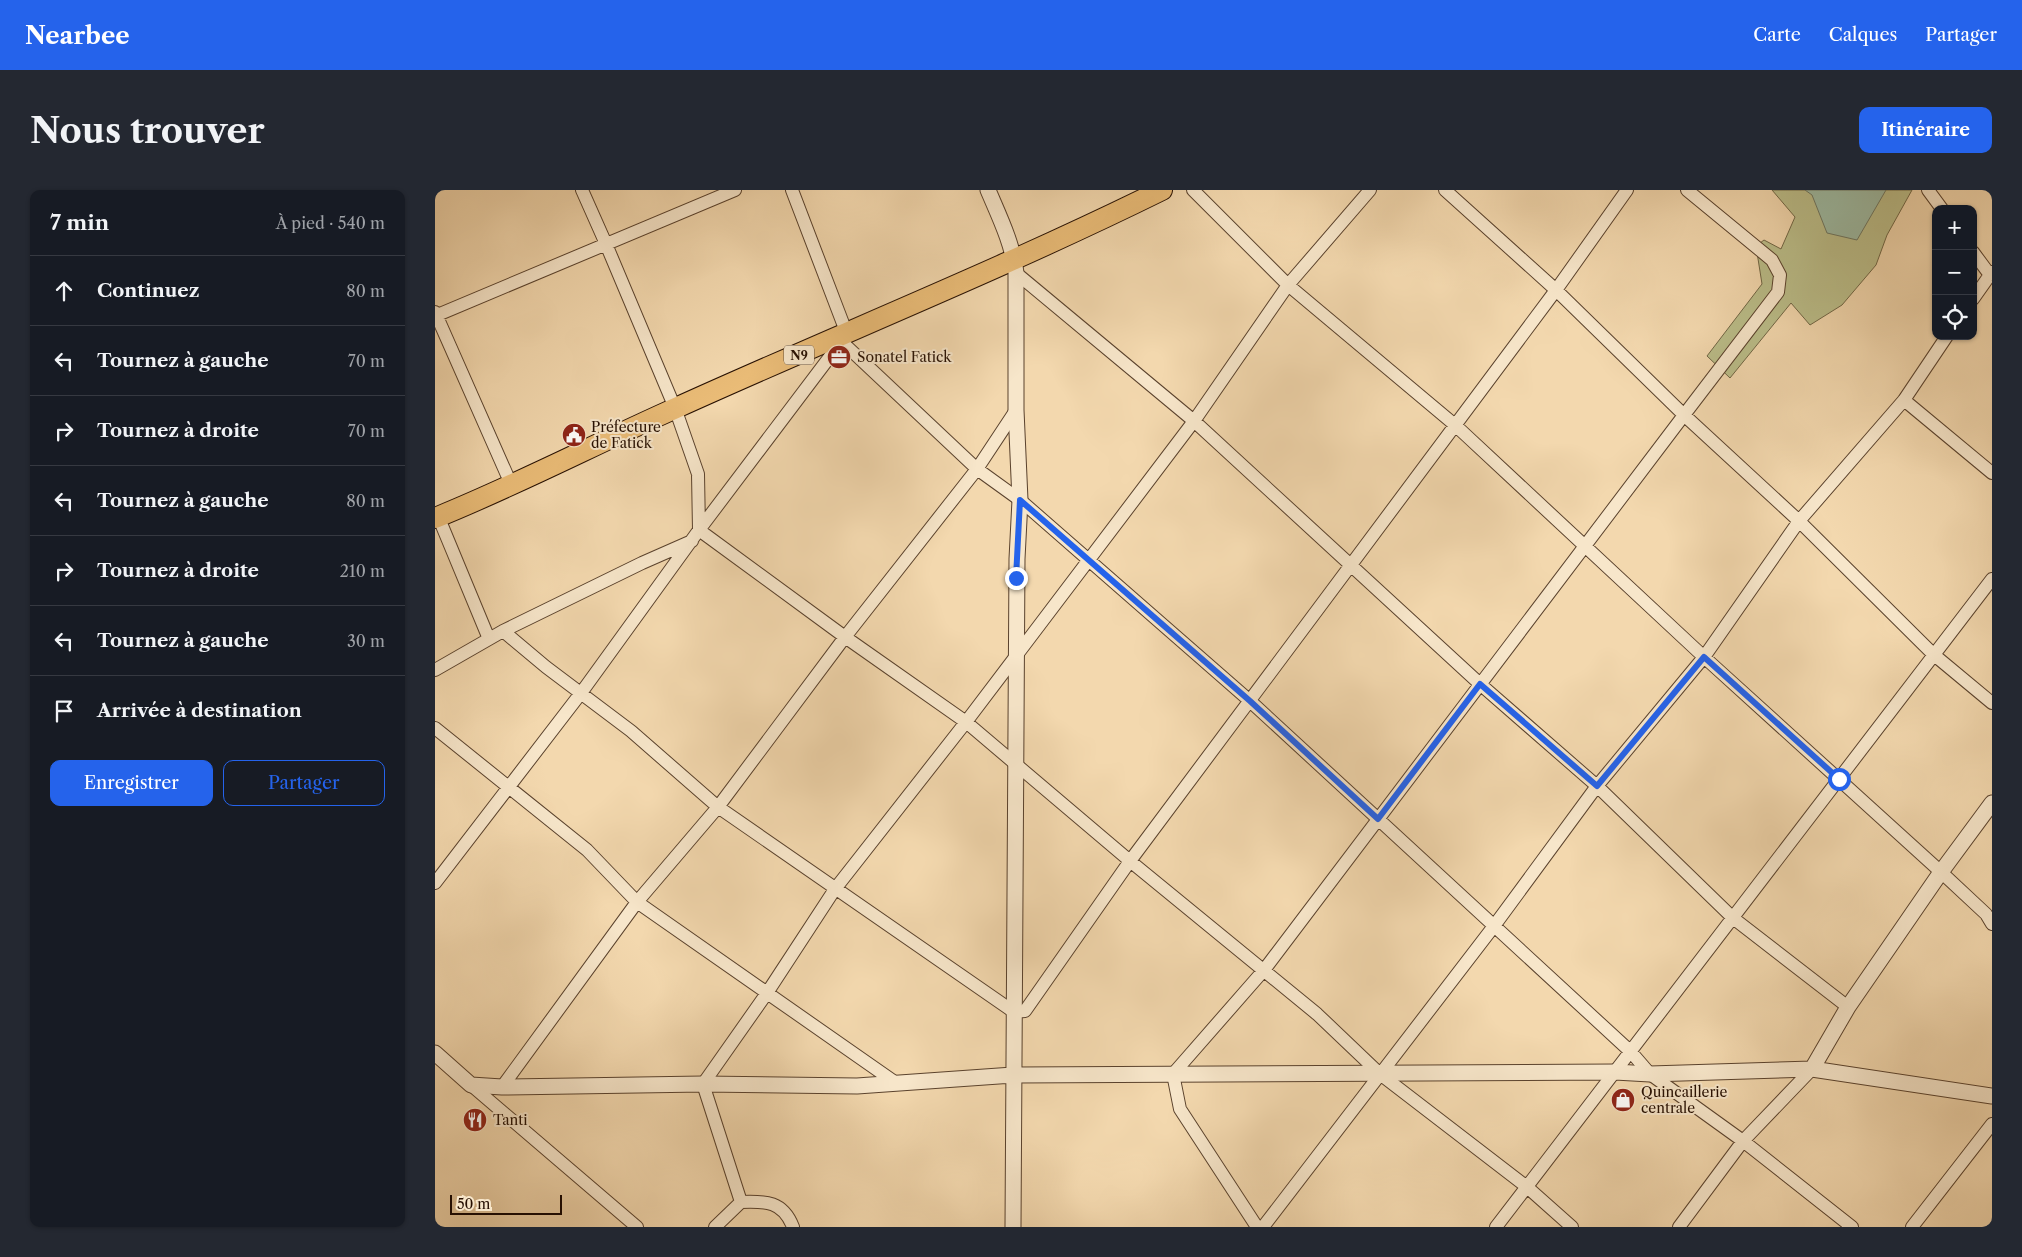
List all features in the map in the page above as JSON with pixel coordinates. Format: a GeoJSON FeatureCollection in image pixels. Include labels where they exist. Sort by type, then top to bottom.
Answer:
{"type":"FeatureCollection","features":[{"type":"Feature","properties":{"kind":"main road","name":"N9"},"geometry":{"type":"LineString","coordinates":[[437,517],[675,408],[1015,266],[1162,190]]}},
{"type":"Feature","properties":{"kind":"street"},"geometry":{"type":"LineString","coordinates":[[582,190],[675,408],[698,474],[695,536]]}},
{"type":"Feature","properties":{"kind":"street"},"geometry":{"type":"LineString","coordinates":[[511,484],[435,314],[735,190]]}},
{"type":"Feature","properties":{"kind":"street"},"geometry":{"type":"LineString","coordinates":[[792,190],[844,338],[977,469],[1020,500],[1250,701],[1631,1052],[1650,1074],[1743,1141],[1852,1227]]}},
{"type":"Feature","properties":{"kind":"street"},"geometry":{"type":"LineString","coordinates":[[988,190],[1015,266],[1016,410],[1020,500],[1016,657],[1013,1227]]}},
{"type":"Feature","properties":{"kind":"street"},"geometry":{"type":"LineString","coordinates":[[1193,190],[1288,285],[1455,425],[1704,657],[1941,872],[1986,914],[1992,924]]}},
{"type":"Feature","properties":{"kind":"street"},"geometry":{"type":"LineString","coordinates":[[703,1084],[767,993],[835,889],[1016,657],[1194,421],[1288,285],[1370,190]]}},
{"type":"Feature","properties":{"kind":"street"},"geometry":{"type":"LineString","coordinates":[[1445,190],[1556,290],[1684,414],[1799,521],[1933,654],[1992,703]]}},
{"type":"Feature","properties":{"kind":"street"},"geometry":{"type":"LineString","coordinates":[[503,631],[546,667],[631,731],[717,807],[1014,1012],[1025,1011],[1130,861],[1556,290],[1627,190]]}},
{"type":"Feature","properties":{"kind":"street"},"geometry":{"type":"LineString","coordinates":[[1173,1074],[1264,970],[1684,414],[1779,292],[1780,274],[1772,260],[1687,190]]}},
{"type":"Feature","properties":{"kind":"street"},"geometry":{"type":"LineString","coordinates":[[1928,190],[1938,205]]}},
{"type":"Feature","properties":{"kind":"street"},"geometry":{"type":"LineString","coordinates":[[1976,295],[1991,273],[1977,257]]}},
{"type":"Feature","properties":{"kind":"street"},"geometry":{"type":"LineString","coordinates":[[1015,266],[1194,421],[1480,684],[1597,786],[1733,918],[1848,1007]]}},
{"type":"Feature","properties":{"kind":"street"},"geometry":{"type":"LineString","coordinates":[[435,883],[581,693],[695,536],[844,338]]}},
{"type":"Feature","properties":{"kind":"street"},"geometry":{"type":"LineString","coordinates":[[1263,1227],[1494,926],[1597,786],[1704,657],[1799,521],[1904,400],[1944,340]]}},
{"type":"Feature","properties":{"kind":"street"},"geometry":{"type":"LineString","coordinates":[[1904,400],[1992,472]]}},
{"type":"Feature","properties":{"kind":"street"},"geometry":{"type":"LineString","coordinates":[[502,1087],[637,902],[717,807],[845,637],[977,469],[1016,410]]}},
{"type":"Feature","properties":{"kind":"street"},"geometry":{"type":"LineString","coordinates":[[437,517],[489,639]]}},
{"type":"Feature","properties":{"kind":"street"},"geometry":{"type":"LineString","coordinates":[[435,670],[503,631],[695,536]]}},
{"type":"Feature","properties":{"kind":"street"},"geometry":{"type":"LineString","coordinates":[[695,536],[845,637],[966,722],[1130,861],[1317,1014],[1380,1074],[1527,1187],[1572,1227]]}},
{"type":"Feature","properties":{"kind":"street"},"geometry":{"type":"LineString","coordinates":[[1496,1227],[1992,579]]}},
{"type":"Feature","properties":{"kind":"street"},"geometry":{"type":"LineString","coordinates":[[435,728],[587,850],[637,902],[896,1083]]}},
{"type":"Feature","properties":{"kind":"street"},"geometry":{"type":"LineString","coordinates":[[1679,1227],[1743,1141],[1812,1068],[1848,1007],[1941,872],[1992,803]]}},
{"type":"Feature","properties":{"kind":"street"},"geometry":{"type":"LineString","coordinates":[[435,1053],[637,1227]]}},
{"type":"Feature","properties":{"kind":"street"},"geometry":{"type":"LineString","coordinates":[[471,1085],[502,1087],[703,1084],[857,1086],[1013,1075],[1615,1072],[1650,1074],[1812,1068],[1992,1096]]}},
{"type":"Feature","properties":{"kind":"street"},"geometry":{"type":"LineString","coordinates":[[1173,1074],[1180,1109],[1257,1227]]}},
{"type":"Feature","properties":{"kind":"street"},"geometry":{"type":"LineString","coordinates":[[703,1084],[741,1202]]}},
{"type":"Feature","properties":{"kind":"street"},"geometry":{"type":"LineString","coordinates":[[1912,1227],[1991,1126]]}},
{"type":"Feature","properties":{"kind":"street"},"geometry":{"type":"LineString","coordinates":[[715,1227],[741,1202],[759,1201],[776,1205],[788,1214],[793,1227]]}},
{"type":"Feature","properties":{"kind":"shaded area"},"geometry":{"type":"Polygon","coordinates":[[[1772,190],[1912,190],[1887,235],[1876,265],[1842,305],[1810,325],[1791,303],[1730,378],[1707,356],[1762,284],[1756,246],[1764,240],[1781,249],[1795,217],[1772,190]]]}},
{"type":"Feature","properties":{"kind":"shaded area"},"geometry":{"type":"Polygon","coordinates":[[[1805,190],[1886,190],[1857,240],[1827,233],[1812,195],[1805,190]]]}},
{"type":"Feature","properties":{"kind":"place","name":"Sonatel Fatick"},"geometry":{"type":"Point","coordinates":[839,357]}},
{"type":"Feature","properties":{"kind":"place","name":"Préfecture de Fatick"},"geometry":{"type":"Point","coordinates":[574,435]}},
{"type":"Feature","properties":{"kind":"place","name":"Quincaillerie centrale"},"geometry":{"type":"Point","coordinates":[1623,1100]}},
{"type":"Feature","properties":{"kind":"place","name":"Tanti"},"geometry":{"type":"Point","coordinates":[475,1120]}},
{"type":"Feature","properties":{"kind":"route"},"geometry":{"type":"LineString","coordinates":[[1016,578],[1020,500],[1250,701],[1378,819],[1480,684],[1597,786],[1704,657],[1839,779]]}}]}
